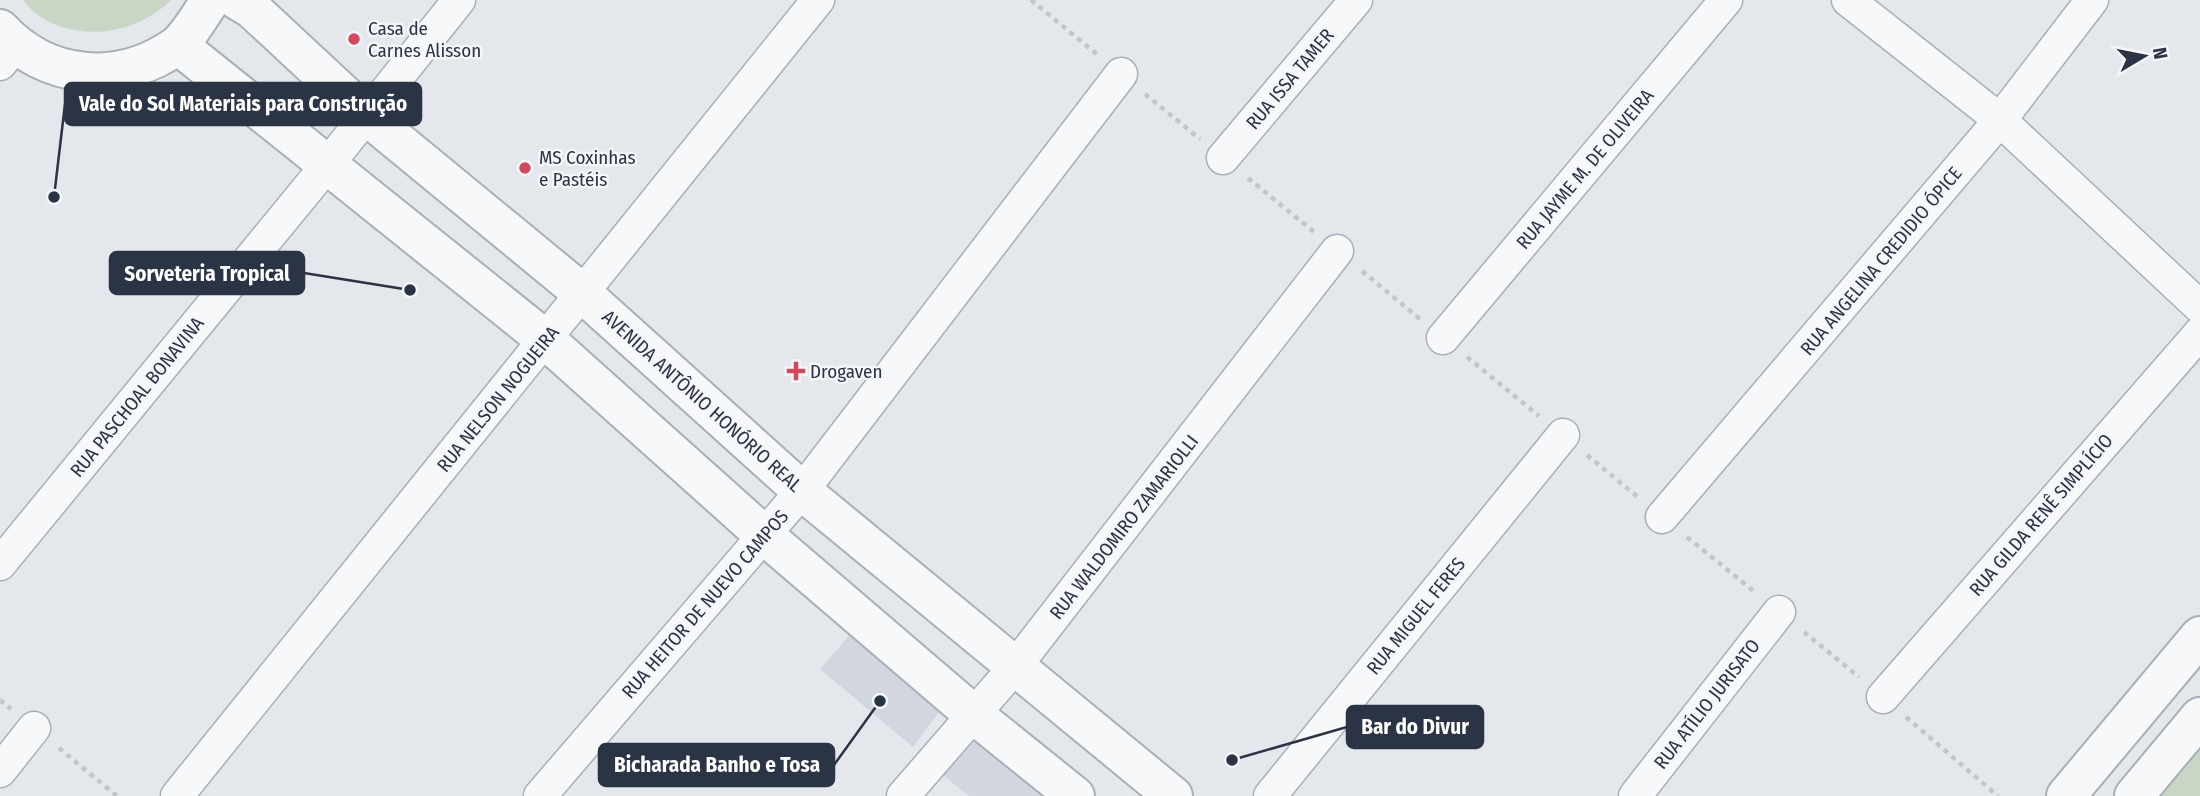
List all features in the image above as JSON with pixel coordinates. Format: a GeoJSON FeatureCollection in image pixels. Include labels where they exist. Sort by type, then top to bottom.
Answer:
{"type":"FeatureCollection","features":[{"type":"Feature","properties":{"kind":"street"},"geometry":{"type":"LineString","coordinates":[[5,46],[54,66],[97,74],[139,66],[177,45],[211,0]]}},
{"type":"Feature","properties":{"kind":"street","name":"AVENIDA ANTÔNIO HONÓRIO REAL"},"geometry":{"type":"LineString","coordinates":[[237,0],[252,9],[367,116],[581,292],[802,491],[1173,796]]}},
{"type":"Feature","properties":{"kind":"street","name":"RUA PASCHOAL BONAVINA"},"geometry":{"type":"LineString","coordinates":[[0,564],[459,0]]}},
{"type":"Feature","properties":{"kind":"street","name":"RUA NELSON NOGUEIRA"},"geometry":{"type":"LineString","coordinates":[[177,796],[818,0]]}},
{"type":"Feature","properties":{"kind":"street","name":"RUA ISSA TAMER"},"geometry":{"type":"LineString","coordinates":[[1223,158],[1356,0]]}},
{"type":"Feature","properties":{"kind":"street","name":"RUA JAYME M. DE OLIVEIRA"},"geometry":{"type":"LineString","coordinates":[[1443,338],[1726,0]]}},
{"type":"Feature","properties":{"kind":"street"},"geometry":{"type":"LineString","coordinates":[[1848,0],[2000,120],[2200,307]]}},
{"type":"Feature","properties":{"kind":"street","name":"RUA ANGELINA CREDIDIO ÓPICE"},"geometry":{"type":"LineString","coordinates":[[1662,517],[2000,120],[2092,0]]}},
{"type":"Feature","properties":{"kind":"street"},"geometry":{"type":"LineString","coordinates":[[177,45],[546,340],[764,535],[973,714],[1075,796]]}},
{"type":"Feature","properties":{"kind":"street","name":"RUA HEITOR DE NUEVO CAMPOS"},"geometry":{"type":"LineString","coordinates":[[540,796],[802,491],[1121,74]]}},
{"type":"Feature","properties":{"kind":"street","name":"RUA WALDOMIRO ZAMARIOLLI"},"geometry":{"type":"LineString","coordinates":[[903,796],[1014,668],[1338,251]]}},
{"type":"Feature","properties":{"kind":"street","name":"RUA GILDA RENÊ SIMPLÍCIO"},"geometry":{"type":"LineString","coordinates":[[1882,697],[2200,333]]}},
{"type":"Feature","properties":{"kind":"street","name":"RUA MIGUEL FERES"},"geometry":{"type":"LineString","coordinates":[[1270,796],[1563,435]]}},
{"type":"Feature","properties":{"kind":"street","name":"RUA ATÍLIO JURISATO"},"geometry":{"type":"LineString","coordinates":[[1635,796],[1779,612]]}},
{"type":"Feature","properties":{"kind":"street"},"geometry":{"type":"LineString","coordinates":[[2066,796],[2200,636]]}},
{"type":"Feature","properties":{"kind":"street"},"geometry":{"type":"LineString","coordinates":[[2134,796],[2200,717]]}},
{"type":"Feature","properties":{"kind":"street"},"geometry":{"type":"LineString","coordinates":[[0,771],[34,728]]}},
{"type":"Feature","properties":{"kind":"path"},"geometry":{"type":"LineString","coordinates":[[1031,0],[1779,612],[1998,796]]}},
{"type":"Feature","properties":{"kind":"shaded area"},"geometry":{"type":"Polygon","coordinates":[[[861,622],[940,711],[913,747],[820,669],[861,622]]]}},
{"type":"Feature","properties":{"kind":"shaded area"},"geometry":{"type":"Polygon","coordinates":[[[967,726],[1071,796],[969,796],[935,769],[967,726]]]}},
{"type":"Feature","properties":{"kind":"green space"},"geometry":{"type":"Polygon","coordinates":[[[23,0],[171,0],[142,21],[108,31],[90,32],[55,24],[37,14],[23,0]]]}},
{"type":"Feature","properties":{"kind":"green space"},"geometry":{"type":"Polygon","coordinates":[[[2200,731],[2200,796],[2147,796],[2200,731]]]}},
{"type":"Feature","properties":{"kind":"place","name":"Casa de Carnes Alisson"},"geometry":{"type":"Point","coordinates":[354,39]}},
{"type":"Feature","properties":{"kind":"place","name":"MS Coxinhas e Pastéis"},"geometry":{"type":"Point","coordinates":[525,168]}},
{"type":"Feature","properties":{"kind":"place","name":"Vale do Sol Materiais para Construção"},"geometry":{"type":"Point","coordinates":[54,197]}},
{"type":"Feature","properties":{"kind":"place","name":"Sorveteria Tropical"},"geometry":{"type":"Point","coordinates":[410,290]}},
{"type":"Feature","properties":{"kind":"place","name":"Drogaven"},"geometry":{"type":"Point","coordinates":[796,371]}},
{"type":"Feature","properties":{"kind":"place","name":"Bicharada Banho e Tosa"},"geometry":{"type":"Point","coordinates":[880,701]}},
{"type":"Feature","properties":{"kind":"place","name":"Bar do Divur"},"geometry":{"type":"Point","coordinates":[1232,760]}}]}
